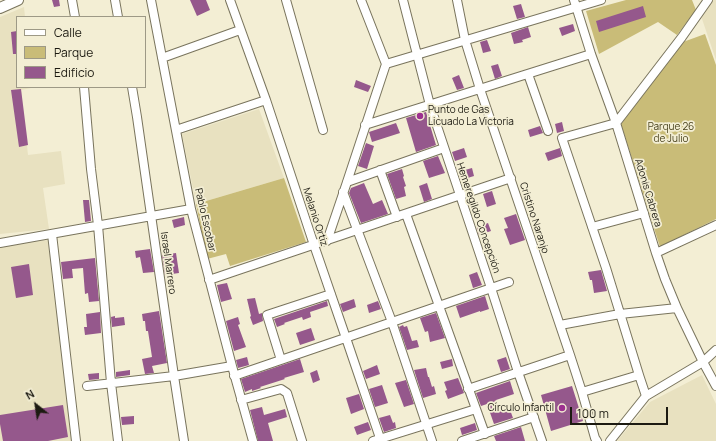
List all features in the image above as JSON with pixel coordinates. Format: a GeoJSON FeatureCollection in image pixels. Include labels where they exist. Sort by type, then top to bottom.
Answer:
{"type":"FeatureCollection","features":[{"type":"Feature","properties":{"kind":"main road"},"geometry":{"type":"LineString","coordinates":[[0,8],[18,0]]}},
{"type":"Feature","properties":{"kind":"street"},"geometry":{"type":"LineString","coordinates":[[72,0],[75,16]]}},
{"type":"Feature","properties":{"kind":"street"},"geometry":{"type":"LineString","coordinates":[[115,0],[118,16]]}},
{"type":"Feature","properties":{"kind":"street","name":"Pablo Escobar"},"geometry":{"type":"LineString","coordinates":[[151,0],[190,209],[234,376],[253,441]]}},
{"type":"Feature","properties":{"kind":"street","name":"Melanio Ortiz"},"geometry":{"type":"LineString","coordinates":[[230,0],[266,100],[346,338],[378,440]]}},
{"type":"Feature","properties":{"kind":"street"},"geometry":{"type":"LineString","coordinates":[[286,0],[323,130]]}},
{"type":"Feature","properties":{"kind":"street"},"geometry":{"type":"LineString","coordinates":[[327,241],[343,192],[348,182],[386,64],[361,0]]}},
{"type":"Feature","properties":{"kind":"street","name":"Hemeregildo Concepción"},"geometry":{"type":"LineString","coordinates":[[403,0],[430,105],[542,441]]}},
{"type":"Feature","properties":{"kind":"street","name":"Cristino Naranjo"},"geometry":{"type":"LineString","coordinates":[[457,0],[465,40],[480,89],[570,355],[582,392],[594,438],[597,441]]}},
{"type":"Feature","properties":{"kind":"street"},"geometry":{"type":"LineString","coordinates":[[386,64],[575,4],[601,0]]}},
{"type":"Feature","properties":{"kind":"street"},"geometry":{"type":"LineString","coordinates":[[697,0],[701,10]]}},
{"type":"Feature","properties":{"kind":"street"},"geometry":{"type":"LineString","coordinates":[[646,396],[562,138],[616,123],[708,0]]}},
{"type":"Feature","properties":{"kind":"street","name":"Adonis Cabrera"},"geometry":{"type":"LineString","coordinates":[[575,4],[616,123],[665,280],[677,308],[716,386]]}},
{"type":"Feature","properties":{"kind":"street"},"geometry":{"type":"LineString","coordinates":[[162,58],[240,30]]}},
{"type":"Feature","properties":{"kind":"street"},"geometry":{"type":"LineString","coordinates":[[365,126],[591,54]]}},
{"type":"Feature","properties":{"kind":"street"},"geometry":{"type":"LineString","coordinates":[[528,74],[548,131]]}},
{"type":"Feature","properties":{"kind":"street"},"geometry":{"type":"LineString","coordinates":[[84,88],[91,169],[98,225],[111,383],[118,441]]}},
{"type":"Feature","properties":{"kind":"street","name":"Israel Marrero"},"geometry":{"type":"LineString","coordinates":[[132,88],[184,441]]}},
{"type":"Feature","properties":{"kind":"street"},"geometry":{"type":"LineString","coordinates":[[176,130],[266,100]]}},
{"type":"Feature","properties":{"kind":"street"},"geometry":{"type":"LineString","coordinates":[[348,182],[444,148]]}},
{"type":"Feature","properties":{"kind":"street"},"geometry":{"type":"LineString","coordinates":[[380,170],[397,217]]}},
{"type":"Feature","properties":{"kind":"street"},"geometry":{"type":"LineString","coordinates":[[209,280],[314,246],[511,178]]}},
{"type":"Feature","properties":{"kind":"street"},"geometry":{"type":"LineString","coordinates":[[343,192],[392,322],[432,441]]}},
{"type":"Feature","properties":{"kind":"street"},"geometry":{"type":"LineString","coordinates":[[0,243],[190,209]]}},
{"type":"Feature","properties":{"kind":"street"},"geometry":{"type":"LineString","coordinates":[[592,227],[644,213]]}},
{"type":"Feature","properties":{"kind":"street"},"geometry":{"type":"LineString","coordinates":[[406,214],[485,434]]}},
{"type":"Feature","properties":{"kind":"street"},"geometry":{"type":"LineString","coordinates":[[656,253],[716,225]]}},
{"type":"Feature","properties":{"kind":"street"},"geometry":{"type":"LineString","coordinates":[[52,234],[76,441]]}},
{"type":"Feature","properties":{"kind":"street"},"geometry":{"type":"LineString","coordinates":[[234,376],[509,282]]}},
{"type":"Feature","properties":{"kind":"street"},"geometry":{"type":"LineString","coordinates":[[281,360],[267,315],[331,294]]}},
{"type":"Feature","properties":{"kind":"street"},"geometry":{"type":"LineString","coordinates":[[560,325],[620,314],[677,308]]}},
{"type":"Feature","properties":{"kind":"street"},"geometry":{"type":"LineString","coordinates":[[610,441],[646,396],[703,362],[716,350]]}},
{"type":"Feature","properties":{"kind":"street"},"geometry":{"type":"LineString","coordinates":[[468,389],[570,355]]}},
{"type":"Feature","properties":{"kind":"street"},"geometry":{"type":"LineString","coordinates":[[87,386],[174,376],[232,366]]}},
{"type":"Feature","properties":{"kind":"street"},"geometry":{"type":"LineString","coordinates":[[582,392],[639,376]]}},
{"type":"Feature","properties":{"kind":"street"},"geometry":{"type":"LineString","coordinates":[[241,400],[281,389],[286,393],[302,441]]}},
{"type":"Feature","properties":{"kind":"street"},"geometry":{"type":"LineString","coordinates":[[378,440],[476,409]]}},
{"type":"Feature","properties":{"kind":"street"},"geometry":{"type":"LineString","coordinates":[[462,441],[534,417]]}},
{"type":"Feature","properties":{"kind":"shaded area"},"geometry":{"type":"Polygon","coordinates":[[[713,0],[716,0],[716,60],[701,16],[713,0]]]}},
{"type":"Feature","properties":{"kind":"shaded area"},"geometry":{"type":"Polygon","coordinates":[[[24,7],[25,16],[16,16],[16,88],[31,88],[21,90],[28,155],[61,151],[65,184],[43,188],[49,229],[0,234],[0,17],[24,7]]]}},
{"type":"Feature","properties":{"kind":"shaded area"},"geometry":{"type":"Polygon","coordinates":[[[259,109],[284,178],[196,204],[182,134],[259,109]]]}},
{"type":"Feature","properties":{"kind":"shaded area"},"geometry":{"type":"Polygon","coordinates":[[[48,240],[72,441],[0,441],[0,247],[48,240]]]}},
{"type":"Feature","properties":{"kind":"shaded area"},"geometry":{"type":"Polygon","coordinates":[[[702,375],[716,404],[716,441],[617,441],[650,402],[702,375]]]}},
{"type":"Feature","properties":{"kind":"green space"},"geometry":{"type":"Polygon","coordinates":[[[626,0],[692,0],[696,10],[677,35],[658,22],[599,54],[586,11],[626,0]]]}},
{"type":"Feature","properties":{"kind":"green space","name":"Parque 26 de Julio"},"geometry":{"type":"Polygon","coordinates":[[[705,34],[716,65],[716,219],[660,247],[621,124],[683,42],[705,34]]]}},
{"type":"Feature","properties":{"kind":"green space"},"geometry":{"type":"Polygon","coordinates":[[[284,178],[306,242],[230,266],[226,254],[207,259],[196,204],[284,178]]]}},
{"type":"Feature","properties":{"kind":"building"},"geometry":{"type":"Polygon","coordinates":[[[52,0],[59,0],[60,6],[54,7],[52,0]]]}},
{"type":"Feature","properties":{"kind":"building"},"geometry":{"type":"Polygon","coordinates":[[[190,0],[206,0],[210,10],[197,16],[190,0]]]}},
{"type":"Feature","properties":{"kind":"building"},"geometry":{"type":"Polygon","coordinates":[[[521,4],[525,17],[517,19],[513,6],[521,4]]]}},
{"type":"Feature","properties":{"kind":"building"},"geometry":{"type":"Polygon","coordinates":[[[643,6],[646,17],[599,32],[596,21],[643,6]]]}},
{"type":"Feature","properties":{"kind":"building"},"geometry":{"type":"Polygon","coordinates":[[[573,24],[575,31],[562,36],[559,28],[573,24]]]}},
{"type":"Feature","properties":{"kind":"building"},"geometry":{"type":"Polygon","coordinates":[[[528,27],[531,37],[522,40],[523,42],[514,44],[511,33],[528,27]]]}},
{"type":"Feature","properties":{"kind":"building"},"geometry":{"type":"Polygon","coordinates":[[[16,31],[16,54],[13,54],[11,32],[16,31]]]}},
{"type":"Feature","properties":{"kind":"building"},"geometry":{"type":"Polygon","coordinates":[[[487,40],[491,51],[483,53],[480,42],[487,40]]]}},
{"type":"Feature","properties":{"kind":"building"},"geometry":{"type":"Polygon","coordinates":[[[498,64],[502,76],[495,79],[491,66],[498,64]]]}},
{"type":"Feature","properties":{"kind":"building"},"geometry":{"type":"Polygon","coordinates":[[[459,75],[464,88],[457,90],[452,78],[459,75]]]}},
{"type":"Feature","properties":{"kind":"building"},"geometry":{"type":"Polygon","coordinates":[[[356,80],[371,86],[368,92],[354,87],[356,80]]]}},
{"type":"Feature","properties":{"kind":"building"},"geometry":{"type":"Polygon","coordinates":[[[21,89],[28,145],[19,147],[11,90],[21,89]]]}},
{"type":"Feature","properties":{"kind":"building"},"geometry":{"type":"Polygon","coordinates":[[[426,112],[436,145],[416,152],[406,118],[426,112]]]}},
{"type":"Feature","properties":{"kind":"building"},"geometry":{"type":"Polygon","coordinates":[[[562,122],[564,131],[557,133],[555,124],[562,122]]]}},
{"type":"Feature","properties":{"kind":"building"},"geometry":{"type":"Polygon","coordinates":[[[396,123],[400,133],[372,142],[369,132],[396,123]]]}},
{"type":"Feature","properties":{"kind":"building"},"geometry":{"type":"Polygon","coordinates":[[[540,126],[543,133],[530,137],[528,130],[540,126]]]}},
{"type":"Feature","properties":{"kind":"building"},"geometry":{"type":"Polygon","coordinates":[[[366,143],[374,146],[367,169],[358,166],[366,143]]]}},
{"type":"Feature","properties":{"kind":"building"},"geometry":{"type":"Polygon","coordinates":[[[464,148],[467,157],[455,161],[452,152],[464,148]]]}},
{"type":"Feature","properties":{"kind":"building"},"geometry":{"type":"Polygon","coordinates":[[[560,148],[562,156],[548,161],[545,153],[560,148]]]}},
{"type":"Feature","properties":{"kind":"building"},"geometry":{"type":"Polygon","coordinates":[[[438,156],[445,173],[429,178],[423,161],[438,156]]]}},
{"type":"Feature","properties":{"kind":"building"},"geometry":{"type":"Polygon","coordinates":[[[472,168],[474,176],[461,180],[458,172],[472,168]]]}},
{"type":"Feature","properties":{"kind":"building"},"geometry":{"type":"Polygon","coordinates":[[[402,169],[406,186],[404,187],[406,196],[396,199],[387,174],[402,169]]]}},
{"type":"Feature","properties":{"kind":"building"},"geometry":{"type":"Polygon","coordinates":[[[364,183],[373,204],[382,200],[388,214],[361,223],[349,193],[351,188],[364,183]]]}},
{"type":"Feature","properties":{"kind":"building"},"geometry":{"type":"Polygon","coordinates":[[[427,183],[432,199],[424,202],[419,186],[427,183]]]}},
{"type":"Feature","properties":{"kind":"building"},"geometry":{"type":"Polygon","coordinates":[[[492,191],[496,204],[487,207],[483,194],[492,191]]]}},
{"type":"Feature","properties":{"kind":"building"},"geometry":{"type":"Polygon","coordinates":[[[83,200],[89,200],[91,221],[85,222],[83,200]]]}},
{"type":"Feature","properties":{"kind":"building"},"geometry":{"type":"Polygon","coordinates":[[[516,214],[525,240],[510,245],[504,229],[508,228],[504,218],[516,214]]]}},
{"type":"Feature","properties":{"kind":"building"},"geometry":{"type":"Polygon","coordinates":[[[184,217],[185,225],[174,228],[172,220],[184,217]]]}},
{"type":"Feature","properties":{"kind":"building"},"geometry":{"type":"Polygon","coordinates":[[[488,223],[491,231],[479,235],[477,227],[488,223]]]}},
{"type":"Feature","properties":{"kind":"building"},"geometry":{"type":"Polygon","coordinates":[[[150,249],[154,272],[143,273],[140,257],[136,258],[135,251],[150,249]]]}},
{"type":"Feature","properties":{"kind":"building"},"geometry":{"type":"Polygon","coordinates":[[[176,253],[179,273],[165,275],[162,255],[176,253]]]}},
{"type":"Feature","properties":{"kind":"building"},"geometry":{"type":"Polygon","coordinates":[[[95,258],[99,301],[89,302],[88,293],[85,294],[83,268],[72,269],[73,278],[63,279],[61,262],[95,258]]]}},
{"type":"Feature","properties":{"kind":"building"},"geometry":{"type":"Polygon","coordinates":[[[29,264],[33,295],[16,298],[11,267],[29,264]]]}},
{"type":"Feature","properties":{"kind":"building"},"geometry":{"type":"Polygon","coordinates":[[[601,270],[607,291],[594,293],[592,280],[590,280],[588,272],[601,270]]]}},
{"type":"Feature","properties":{"kind":"building"},"geometry":{"type":"Polygon","coordinates":[[[477,272],[482,285],[473,288],[469,275],[477,272]]]}},
{"type":"Feature","properties":{"kind":"building"},"geometry":{"type":"Polygon","coordinates":[[[227,283],[232,299],[221,302],[217,285],[227,283]]]}},
{"type":"Feature","properties":{"kind":"building"},"geometry":{"type":"Polygon","coordinates":[[[485,296],[489,309],[460,318],[456,306],[485,296]]]}},
{"type":"Feature","properties":{"kind":"building"},"geometry":{"type":"Polygon","coordinates":[[[255,298],[259,314],[262,313],[263,321],[253,325],[247,299],[255,298]]]}},
{"type":"Feature","properties":{"kind":"building"},"geometry":{"type":"Polygon","coordinates":[[[354,299],[356,307],[343,312],[340,304],[354,299]]]}},
{"type":"Feature","properties":{"kind":"building"},"geometry":{"type":"Polygon","coordinates":[[[327,301],[328,306],[310,312],[311,317],[303,320],[302,317],[277,327],[274,319],[327,301]]]}},
{"type":"Feature","properties":{"kind":"building"},"geometry":{"type":"Polygon","coordinates":[[[378,301],[381,309],[369,313],[367,305],[378,301]]]}},
{"type":"Feature","properties":{"kind":"building"},"geometry":{"type":"Polygon","coordinates":[[[159,311],[167,363],[152,366],[154,373],[145,374],[142,359],[152,357],[148,331],[146,331],[145,321],[143,321],[142,314],[159,311]]]}},
{"type":"Feature","properties":{"kind":"building"},"geometry":{"type":"Polygon","coordinates":[[[100,312],[101,333],[85,335],[84,327],[87,327],[86,314],[100,312]]]}},
{"type":"Feature","properties":{"kind":"building"},"geometry":{"type":"Polygon","coordinates":[[[436,313],[445,338],[430,342],[428,331],[425,332],[420,318],[436,313]]]}},
{"type":"Feature","properties":{"kind":"building"},"geometry":{"type":"Polygon","coordinates":[[[115,316],[115,318],[124,317],[125,325],[112,327],[111,317],[115,316]]]}},
{"type":"Feature","properties":{"kind":"building"},"geometry":{"type":"Polygon","coordinates":[[[238,317],[240,324],[238,325],[246,347],[234,351],[226,321],[238,317]]]}},
{"type":"Feature","properties":{"kind":"building"},"geometry":{"type":"Polygon","coordinates":[[[403,325],[404,327],[407,326],[412,341],[417,340],[419,347],[407,350],[399,327],[403,325]]]}},
{"type":"Feature","properties":{"kind":"building"},"geometry":{"type":"Polygon","coordinates":[[[311,328],[315,340],[300,345],[296,333],[311,328]]]}},
{"type":"Feature","properties":{"kind":"building"},"geometry":{"type":"Polygon","coordinates":[[[247,357],[249,365],[238,368],[236,360],[247,357]]]}},
{"type":"Feature","properties":{"kind":"building"},"geometry":{"type":"Polygon","coordinates":[[[506,357],[510,369],[501,372],[497,360],[506,357]]]}},
{"type":"Feature","properties":{"kind":"building"},"geometry":{"type":"Polygon","coordinates":[[[300,359],[304,372],[260,387],[261,388],[252,391],[252,389],[245,392],[241,379],[300,359]]]}},
{"type":"Feature","properties":{"kind":"building"},"geometry":{"type":"Polygon","coordinates":[[[452,359],[453,366],[442,369],[440,362],[452,359]]]}},
{"type":"Feature","properties":{"kind":"building"},"geometry":{"type":"Polygon","coordinates":[[[377,365],[380,374],[366,379],[363,371],[377,365]]]}},
{"type":"Feature","properties":{"kind":"building"},"geometry":{"type":"Polygon","coordinates":[[[426,368],[428,377],[432,387],[434,386],[436,394],[423,398],[414,370],[426,368]]]}},
{"type":"Feature","properties":{"kind":"building"},"geometry":{"type":"Polygon","coordinates":[[[130,370],[130,375],[116,377],[116,372],[130,370]]]}},
{"type":"Feature","properties":{"kind":"building"},"geometry":{"type":"Polygon","coordinates":[[[317,370],[320,380],[313,383],[310,373],[317,370]]]}},
{"type":"Feature","properties":{"kind":"building"},"geometry":{"type":"Polygon","coordinates":[[[99,373],[99,379],[89,380],[88,374],[99,373]]]}},
{"type":"Feature","properties":{"kind":"building"},"geometry":{"type":"Polygon","coordinates":[[[458,378],[464,393],[448,399],[444,382],[458,378]]]}},
{"type":"Feature","properties":{"kind":"building"},"geometry":{"type":"Polygon","coordinates":[[[406,380],[414,404],[404,407],[395,383],[406,380]]]}},
{"type":"Feature","properties":{"kind":"building"},"geometry":{"type":"Polygon","coordinates":[[[510,381],[514,394],[496,400],[500,410],[509,407],[513,418],[494,424],[487,404],[481,406],[476,393],[510,381]]]}},
{"type":"Feature","properties":{"kind":"building"},"geometry":{"type":"Polygon","coordinates":[[[382,385],[388,403],[375,407],[369,389],[382,385]]]}},
{"type":"Feature","properties":{"kind":"building","name":"Círculo Infantil"},"geometry":{"type":"Polygon","coordinates":[[[572,386],[583,421],[551,431],[541,395],[572,386]]]}},
{"type":"Feature","properties":{"kind":"building"},"geometry":{"type":"Polygon","coordinates":[[[359,394],[364,409],[351,414],[346,398],[359,394]]]}},
{"type":"Feature","properties":{"kind":"building"},"geometry":{"type":"Polygon","coordinates":[[[63,405],[68,437],[48,441],[3,441],[0,415],[63,405]]]}},
{"type":"Feature","properties":{"kind":"building"},"geometry":{"type":"Polygon","coordinates":[[[262,407],[264,415],[285,409],[287,417],[268,423],[273,441],[258,441],[250,410],[262,407]]]}},
{"type":"Feature","properties":{"kind":"building"},"geometry":{"type":"Polygon","coordinates":[[[390,415],[393,423],[395,422],[396,428],[384,432],[379,418],[390,415]]]}},
{"type":"Feature","properties":{"kind":"building"},"geometry":{"type":"Polygon","coordinates":[[[134,416],[134,424],[122,425],[121,417],[134,416]]]}},
{"type":"Feature","properties":{"kind":"building"},"geometry":{"type":"Polygon","coordinates":[[[368,422],[371,430],[357,435],[354,427],[368,422]]]}},
{"type":"Feature","properties":{"kind":"building"},"geometry":{"type":"Polygon","coordinates":[[[475,423],[477,430],[462,435],[460,428],[475,423]]]}},
{"type":"Feature","properties":{"kind":"building"},"geometry":{"type":"Polygon","coordinates":[[[521,427],[525,441],[496,441],[494,436],[521,427]]]}},
{"type":"Feature","properties":{"kind":"place","name":"Punto de Gas Licuado La Victoria"},"geometry":{"type":"Point","coordinates":[420,116]}},
{"type":"Feature","properties":{"kind":"place","name":"Círculo Infantil"},"geometry":{"type":"Point","coordinates":[562,408]}}]}
